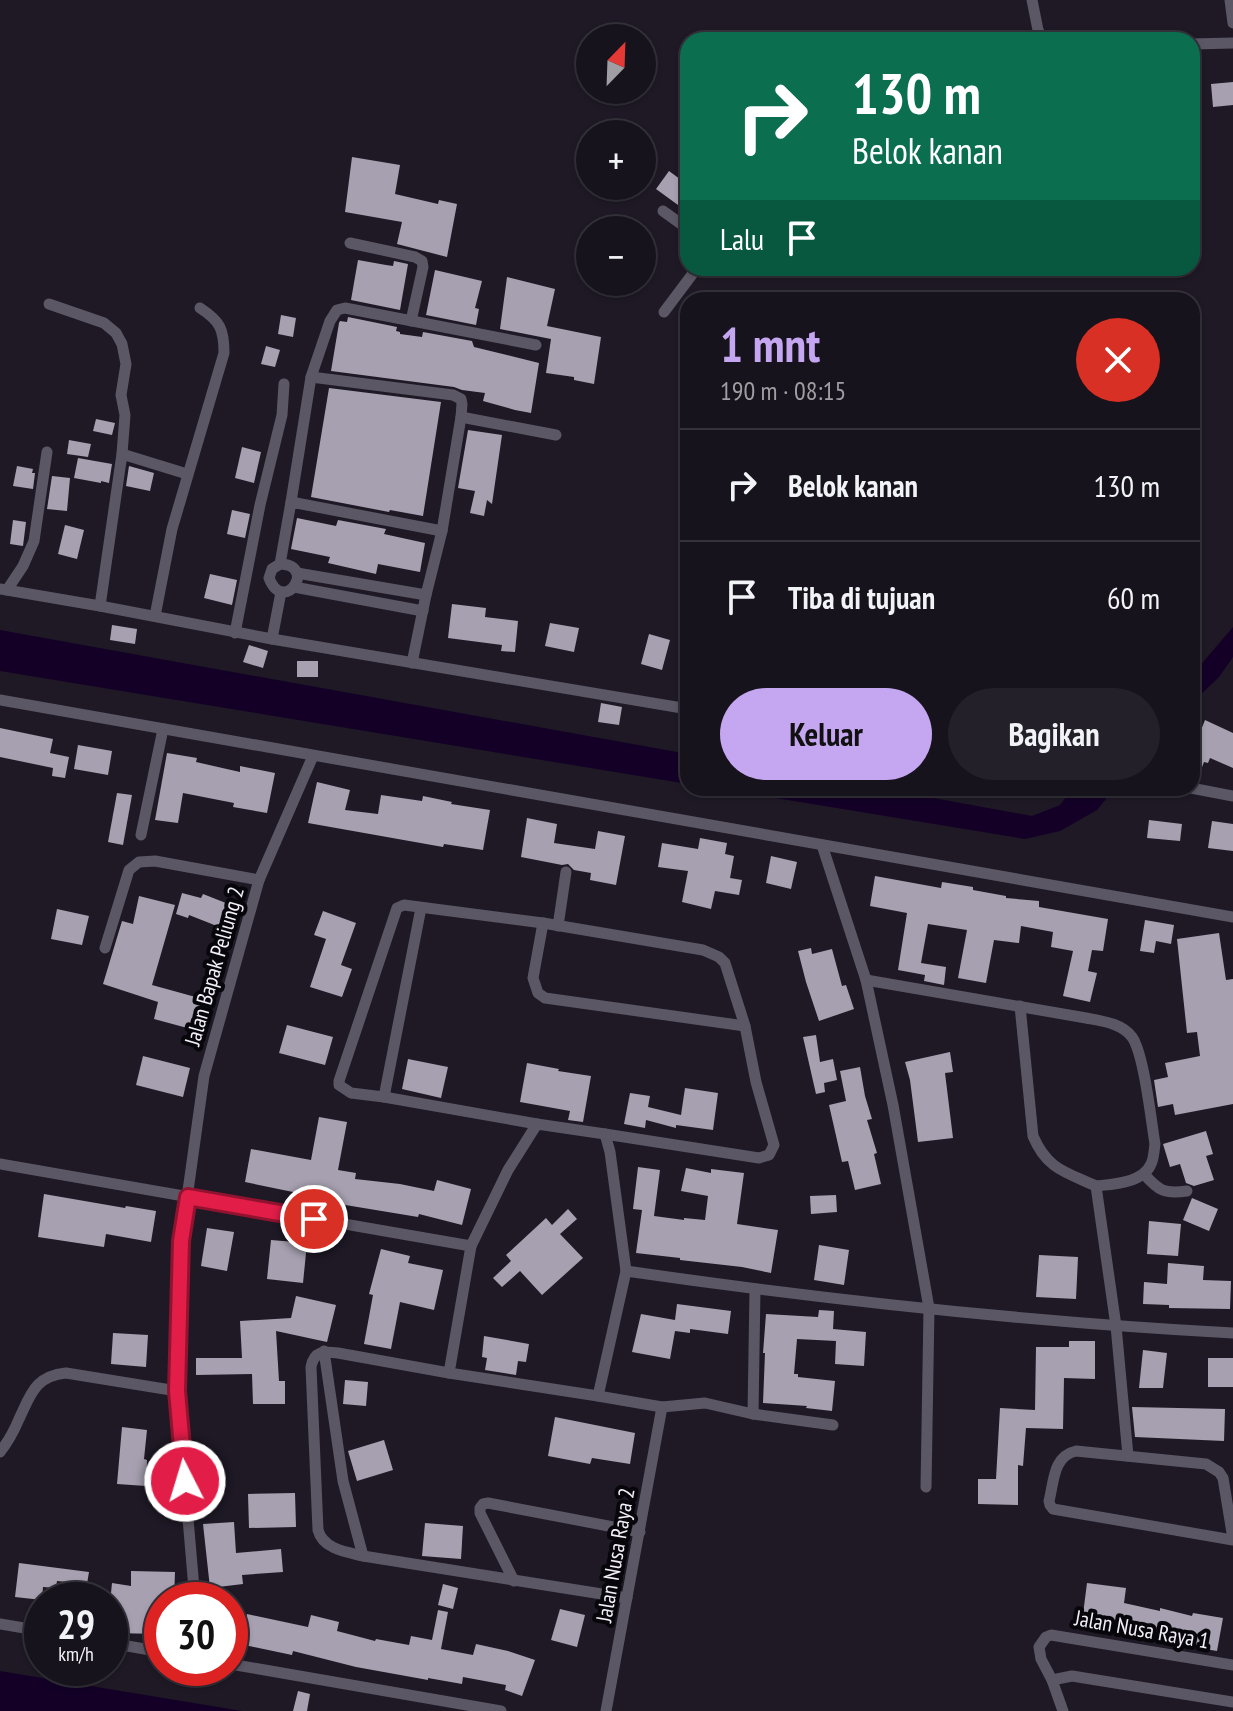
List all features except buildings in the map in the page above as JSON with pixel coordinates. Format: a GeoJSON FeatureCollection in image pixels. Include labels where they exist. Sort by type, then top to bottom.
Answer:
{"type":"FeatureCollection","features":[{"type":"Feature","properties":{"kind":"street"},"geometry":{"type":"LineString","coordinates":[[1032,0],[1039,32]]}},
{"type":"Feature","properties":{"kind":"street"},"geometry":{"type":"LineString","coordinates":[[1230,0],[1233,23]]}},
{"type":"Feature","properties":{"kind":"street"},"geometry":{"type":"LineString","coordinates":[[1200,44],[1233,43]]}},
{"type":"Feature","properties":{"kind":"street"},"geometry":{"type":"LineString","coordinates":[[663,211],[680,223]]}},
{"type":"Feature","properties":{"kind":"street"},"geometry":{"type":"LineString","coordinates":[[350,243],[422,261],[411,321]]}},
{"type":"Feature","properties":{"kind":"street"},"geometry":{"type":"LineString","coordinates":[[664,312],[691,276]]}},
{"type":"Feature","properties":{"kind":"street"},"geometry":{"type":"LineString","coordinates":[[49,304],[104,323],[116,333],[122,344],[126,364],[121,395],[125,415],[122,454],[100,606]]}},
{"type":"Feature","properties":{"kind":"street"},"geometry":{"type":"LineString","coordinates":[[155,616],[172,529],[224,353],[224,340],[218,322],[200,308]]}},
{"type":"Feature","properties":{"kind":"street"},"geometry":{"type":"LineString","coordinates":[[280,564],[311,377],[330,321],[337,310],[345,308],[536,345]]}},
{"type":"Feature","properties":{"kind":"street"},"geometry":{"type":"LineString","coordinates":[[311,377],[453,395],[462,401],[442,531],[412,663]]}},
{"type":"Feature","properties":{"kind":"street"},"geometry":{"type":"LineString","coordinates":[[235,633],[260,505],[282,415],[284,384]]}},
{"type":"Feature","properties":{"kind":"street"},"geometry":{"type":"LineString","coordinates":[[461,417],[556,435]]}},
{"type":"Feature","properties":{"kind":"street"},"geometry":{"type":"LineString","coordinates":[[3,590],[23,566],[34,541],[47,452]]}},
{"type":"Feature","properties":{"kind":"street"},"geometry":{"type":"LineString","coordinates":[[122,454],[187,474]]}},
{"type":"Feature","properties":{"kind":"street"},"geometry":{"type":"LineString","coordinates":[[291,502],[442,531]]}},
{"type":"Feature","properties":{"kind":"street"},"geometry":{"type":"LineString","coordinates":[[280,564],[293,567],[297,573],[297,581],[288,591],[281,592],[273,587],[269,578],[272,569],[280,564]]}},
{"type":"Feature","properties":{"kind":"street"},"geometry":{"type":"LineString","coordinates":[[297,573],[426,595]]}},
{"type":"Feature","properties":{"kind":"street"},"geometry":{"type":"LineString","coordinates":[[294,587],[423,611]]}},
{"type":"Feature","properties":{"kind":"street"},"geometry":{"type":"LineString","coordinates":[[3,590],[235,633],[680,708]]}},
{"type":"Feature","properties":{"kind":"street"},"geometry":{"type":"LineString","coordinates":[[272,639],[281,592]]}},
{"type":"Feature","properties":{"kind":"street"},"geometry":{"type":"LineString","coordinates":[[0,700],[1233,917]]}},
{"type":"Feature","properties":{"kind":"street"},"geometry":{"type":"LineString","coordinates":[[141,835],[163,729]]}},
{"type":"Feature","properties":{"kind":"street","name":"Jalan Bapak Peliung 2"},"geometry":{"type":"LineString","coordinates":[[193,1582],[177,1391],[181,1241],[204,1076],[259,880],[313,756]]}},
{"type":"Feature","properties":{"kind":"street"},"geometry":{"type":"LineString","coordinates":[[1200,790],[1233,796]]}},
{"type":"Feature","properties":{"kind":"street"},"geometry":{"type":"LineString","coordinates":[[822,845],[866,980],[893,1105],[929,1308],[926,1487]]}},
{"type":"Feature","properties":{"kind":"street"},"geometry":{"type":"LineString","coordinates":[[105,948],[129,870],[139,862],[155,861],[259,880]]}},
{"type":"Feature","properties":{"kind":"street"},"geometry":{"type":"LineString","coordinates":[[558,926],[566,872]]}},
{"type":"Feature","properties":{"kind":"street"},"geometry":{"type":"LineString","coordinates":[[401,906],[543,923],[711,952],[725,963],[745,1026],[756,1082],[774,1145],[769,1155],[759,1158],[537,1124],[342,1089],[339,1081],[394,913],[401,906]]}},
{"type":"Feature","properties":{"kind":"street"},"geometry":{"type":"LineString","coordinates":[[384,1097],[421,908]]}},
{"type":"Feature","properties":{"kind":"street"},"geometry":{"type":"LineString","coordinates":[[543,923],[533,978],[538,993],[545,998],[745,1026]]}},
{"type":"Feature","properties":{"kind":"street"},"geometry":{"type":"LineString","coordinates":[[866,980],[1020,1006],[1114,1024],[1131,1035],[1139,1051],[1155,1144],[1150,1167],[1144,1174],[1096,1186],[1062,1171],[1048,1162],[1039,1150],[1033,1136],[1020,1006]]}},
{"type":"Feature","properties":{"kind":"street"},"geometry":{"type":"LineString","coordinates":[[449,1373],[471,1246],[508,1170],[537,1124]]}},
{"type":"Feature","properties":{"kind":"street"},"geometry":{"type":"LineString","coordinates":[[598,1396],[626,1271],[605,1134]]}},
{"type":"Feature","properties":{"kind":"street"},"geometry":{"type":"LineString","coordinates":[[0,1164],[471,1246]]}},
{"type":"Feature","properties":{"kind":"street"},"geometry":{"type":"LineString","coordinates":[[1144,1174],[1163,1191],[1187,1191]]}},
{"type":"Feature","properties":{"kind":"street"},"geometry":{"type":"LineString","coordinates":[[1096,1186],[1116,1326],[1128,1456]]}},
{"type":"Feature","properties":{"kind":"street"},"geometry":{"type":"LineString","coordinates":[[626,1271],[929,1308],[1116,1326],[1233,1333]]}},
{"type":"Feature","properties":{"kind":"street"},"geometry":{"type":"LineString","coordinates":[[753,1414],[755,1289]]}},
{"type":"Feature","properties":{"kind":"street"},"geometry":{"type":"LineString","coordinates":[[324,1351],[343,1481],[363,1556]]}},
{"type":"Feature","properties":{"kind":"street"},"geometry":{"type":"LineString","coordinates":[[627,1598],[363,1556],[323,1542],[318,1530],[311,1367],[314,1357],[324,1351],[662,1407],[705,1403],[753,1414],[833,1425]]}},
{"type":"Feature","properties":{"kind":"street"},"geometry":{"type":"LineString","coordinates":[[0,1452],[30,1394],[43,1379],[54,1374],[66,1373],[177,1391]]}},
{"type":"Feature","properties":{"kind":"street","name":"Jalan Nusa Raya 2"},"geometry":{"type":"LineString","coordinates":[[606,1711],[662,1407]]}},
{"type":"Feature","properties":{"kind":"street"},"geometry":{"type":"LineString","coordinates":[[1076,1451],[1206,1464],[1223,1478],[1233,1540],[1053,1509],[1050,1505],[1057,1465],[1067,1452],[1076,1451]]}},
{"type":"Feature","properties":{"kind":"street"},"geometry":{"type":"LineString","coordinates":[[514,1581],[480,1513],[483,1504],[640,1532]]}},
{"type":"Feature","properties":{"kind":"street"},"geometry":{"type":"LineString","coordinates":[[0,1624],[24,1628]]}},
{"type":"Feature","properties":{"kind":"street","name":"Jalan Nusa Raya 1"},"geometry":{"type":"LineString","coordinates":[[1063,1711],[1039,1647],[1051,1635],[1233,1665]]}},
{"type":"Feature","properties":{"kind":"street"},"geometry":{"type":"LineString","coordinates":[[248,1667],[501,1711]]}},
{"type":"Feature","properties":{"kind":"street"},"geometry":{"type":"LineString","coordinates":[[1052,1680],[1072,1676],[1233,1702]]}},
{"type":"Feature","properties":{"kind":"shaded area"},"geometry":{"type":"Polygon","coordinates":[[[1233,627],[1233,657],[1219,677],[1200,695],[1200,666],[1233,627]]]}},
{"type":"Feature","properties":{"kind":"shaded area"},"geometry":{"type":"Polygon","coordinates":[[[0,630],[680,753],[680,783],[0,671],[0,630]]]}},
{"type":"Feature","properties":{"kind":"shaded area"},"geometry":{"type":"Polygon","coordinates":[[[764,796],[923,796],[1032,816],[1060,805],[1067,796],[1108,796],[1097,810],[1060,831],[1025,839],[764,796]]]}},
{"type":"Feature","properties":{"kind":"shaded area"},"geometry":{"type":"Polygon","coordinates":[[[0,1671],[24,1675],[24,1686],[91,1686],[242,1711],[0,1711],[0,1671]]]}},
{"type":"Feature","properties":{"kind":"route"},"geometry":{"type":"LineString","coordinates":[[185,1481],[177,1391],[181,1241],[188,1197],[314,1219]]}}]}
